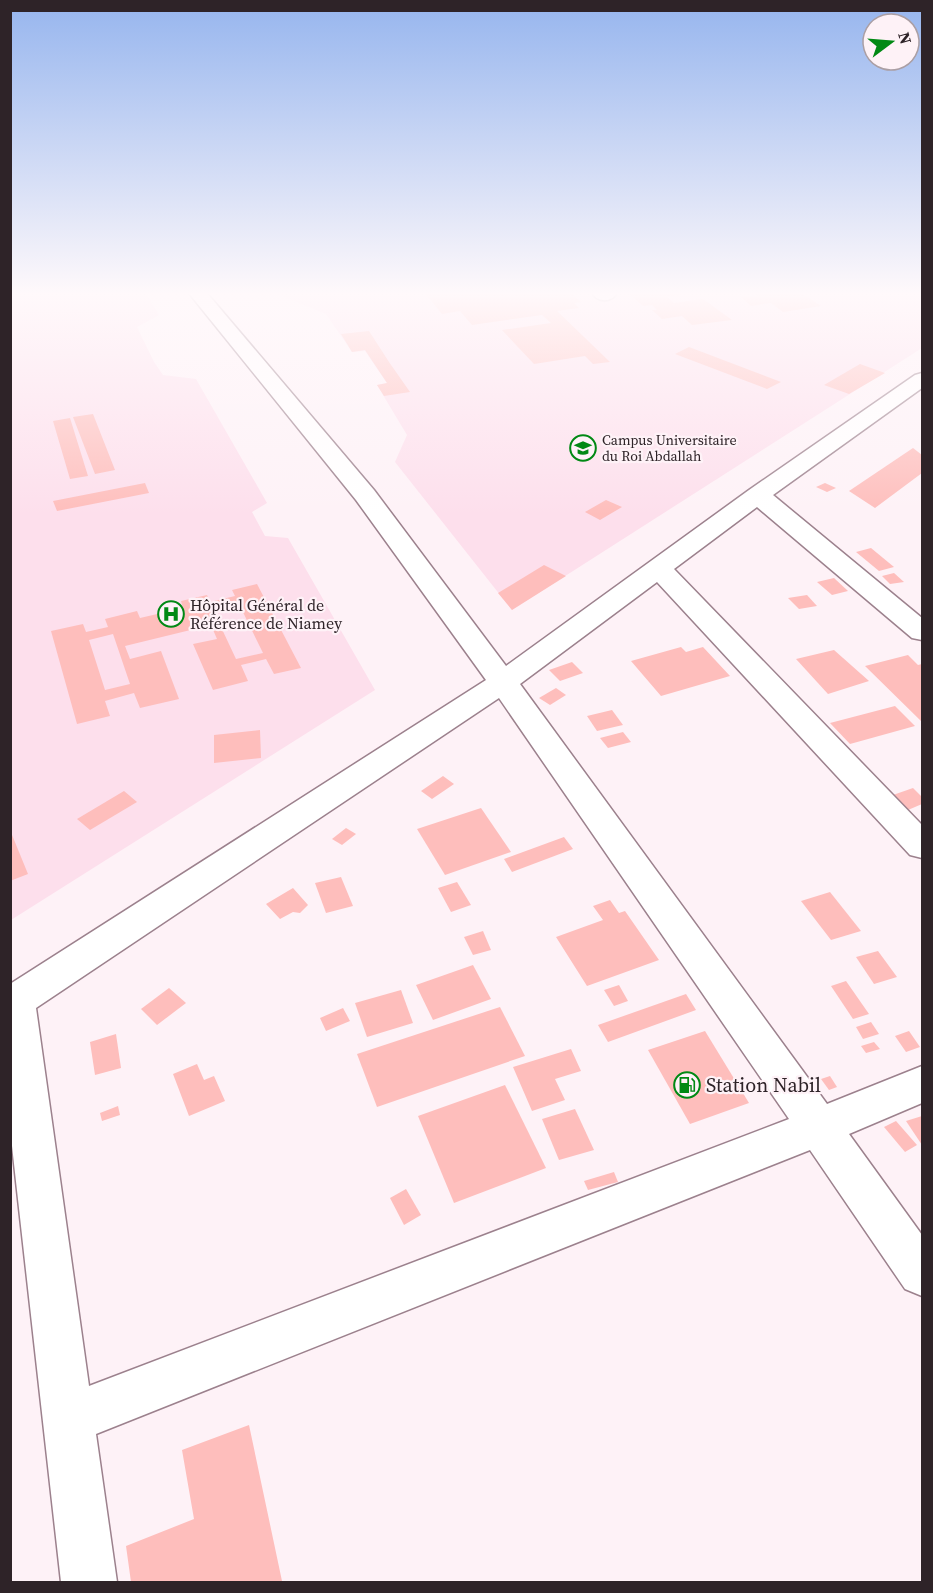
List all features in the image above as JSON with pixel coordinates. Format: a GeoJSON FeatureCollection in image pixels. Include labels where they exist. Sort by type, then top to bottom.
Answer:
{"type":"FeatureCollection","features":[{"type":"Feature","properties":{"kind":"street"},"geometry":{"type":"LineString","coordinates":[[258,366],[365,495],[503,682],[922,1273]]}},
{"type":"Feature","properties":{"kind":"street"},"geometry":{"type":"LineString","coordinates":[[89,1582],[13,1004],[503,682],[758,495],[922,379]]}},
{"type":"Feature","properties":{"kind":"street"},"geometry":{"type":"LineString","coordinates":[[758,495],[922,632]]}},
{"type":"Feature","properties":{"kind":"street"},"geometry":{"type":"LineString","coordinates":[[658,568],[922,846]]}},
{"type":"Feature","properties":{"kind":"street"},"geometry":{"type":"LineString","coordinates":[[69,1419],[819,1127],[922,1084]]}},
{"type":"Feature","properties":{"kind":"shaded area","name":"Hôpital Général de Référence de Niamey"},"geometry":{"type":"Polygon","coordinates":[[[11,366],[157,366],[163,375],[196,379],[267,503],[252,512],[265,536],[288,538],[375,690],[11,920],[11,366]]]}},
{"type":"Feature","properties":{"kind":"shaded area","name":"Campus Universitaire du Roi Abdallah"},"geometry":{"type":"Polygon","coordinates":[[[376,366],[893,366],[512,610],[395,462],[407,435],[377,385],[387,383],[376,366]]]}},
{"type":"Feature","properties":{"kind":"building"},"geometry":{"type":"Polygon","coordinates":[[[376,366],[392,366],[410,392],[384,396],[377,385],[387,383],[376,366]]]}},
{"type":"Feature","properties":{"kind":"building"},"geometry":{"type":"Polygon","coordinates":[[[707,366],[740,366],[781,382],[767,389],[707,366]]]}},
{"type":"Feature","properties":{"kind":"building"},"geometry":{"type":"Polygon","coordinates":[[[856,366],[867,366],[885,373],[849,394],[824,385],[856,366]]]}},
{"type":"Feature","properties":{"kind":"building"},"geometry":{"type":"Polygon","coordinates":[[[93,414],[115,470],[95,474],[73,417],[93,414]]]}},
{"type":"Feature","properties":{"kind":"building"},"geometry":{"type":"Polygon","coordinates":[[[70,418],[88,476],[70,479],[53,421],[70,418]]]}},
{"type":"Feature","properties":{"kind":"building"},"geometry":{"type":"Polygon","coordinates":[[[913,448],[922,455],[922,473],[875,508],[849,491],[913,448]]]}},
{"type":"Feature","properties":{"kind":"building"},"geometry":{"type":"Polygon","coordinates":[[[145,483],[149,493],[57,511],[53,501],[145,483]]]}},
{"type":"Feature","properties":{"kind":"building"},"geometry":{"type":"Polygon","coordinates":[[[825,483],[836,488],[827,492],[816,487],[825,483]]]}},
{"type":"Feature","properties":{"kind":"building"},"geometry":{"type":"Polygon","coordinates":[[[606,500],[622,507],[600,520],[585,512],[606,500]]]}},
{"type":"Feature","properties":{"kind":"building"},"geometry":{"type":"Polygon","coordinates":[[[871,548],[894,567],[879,571],[856,552],[871,548]]]}},
{"type":"Feature","properties":{"kind":"building"},"geometry":{"type":"Polygon","coordinates":[[[544,565],[566,576],[512,610],[498,593],[544,565]]]}},
{"type":"Feature","properties":{"kind":"building"},"geometry":{"type":"Polygon","coordinates":[[[894,573],[904,582],[890,584],[882,576],[894,573]]]}},
{"type":"Feature","properties":{"kind":"building"},"geometry":{"type":"Polygon","coordinates":[[[834,578],[848,591],[832,595],[817,582],[834,578]]]}},
{"type":"Feature","properties":{"kind":"building"},"geometry":{"type":"Polygon","coordinates":[[[257,584],[301,668],[274,674],[266,659],[241,665],[248,681],[213,690],[193,644],[217,639],[211,625],[125,646],[130,659],[161,651],[179,699],[140,708],[134,693],[105,701],[110,716],[77,724],[51,631],[83,624],[86,632],[108,627],[105,619],[137,611],[140,618],[183,608],[181,601],[207,595],[210,602],[235,596],[232,590],[257,584]],[[239,604],[213,610],[236,659],[263,653],[239,604]],[[113,634],[89,640],[105,690],[130,684],[113,634]]]}},
{"type":"Feature","properties":{"kind":"building"},"geometry":{"type":"Polygon","coordinates":[[[807,595],[817,606],[799,609],[788,598],[807,595]]]}},
{"type":"Feature","properties":{"kind":"building"},"geometry":{"type":"Polygon","coordinates":[[[681,647],[686,652],[703,647],[730,676],[661,696],[631,661],[681,647]]]}},
{"type":"Feature","properties":{"kind":"building"},"geometry":{"type":"Polygon","coordinates":[[[834,650],[869,681],[828,694],[796,659],[834,650]]]}},
{"type":"Feature","properties":{"kind":"building"},"geometry":{"type":"Polygon","coordinates":[[[908,655],[918,665],[922,664],[921,721],[865,666],[908,655]]]}},
{"type":"Feature","properties":{"kind":"building"},"geometry":{"type":"Polygon","coordinates":[[[572,662],[583,673],[560,681],[549,670],[572,662]]]}},
{"type":"Feature","properties":{"kind":"building"},"geometry":{"type":"Polygon","coordinates":[[[556,688],[566,695],[550,705],[539,698],[556,688]]]}},
{"type":"Feature","properties":{"kind":"building"},"geometry":{"type":"Polygon","coordinates":[[[895,706],[915,726],[850,744],[830,723],[895,706]]]}},
{"type":"Feature","properties":{"kind":"building"},"geometry":{"type":"Polygon","coordinates":[[[612,710],[623,725],[597,731],[587,716],[612,710]]]}},
{"type":"Feature","properties":{"kind":"building"},"geometry":{"type":"Polygon","coordinates":[[[260,730],[261,758],[214,763],[214,735],[260,730]]]}},
{"type":"Feature","properties":{"kind":"building"},"geometry":{"type":"Polygon","coordinates":[[[623,732],[631,742],[608,748],[600,738],[623,732]]]}},
{"type":"Feature","properties":{"kind":"building"},"geometry":{"type":"Polygon","coordinates":[[[443,776],[454,784],[432,799],[421,791],[443,776]]]}},
{"type":"Feature","properties":{"kind":"building"},"geometry":{"type":"Polygon","coordinates":[[[913,788],[922,797],[922,804],[908,810],[893,795],[913,788]]]}},
{"type":"Feature","properties":{"kind":"building"},"geometry":{"type":"Polygon","coordinates":[[[124,791],[137,802],[90,830],[77,819],[124,791]]]}},
{"type":"Feature","properties":{"kind":"building"},"geometry":{"type":"Polygon","coordinates":[[[481,808],[511,852],[445,875],[417,829],[481,808]]]}},
{"type":"Feature","properties":{"kind":"building"},"geometry":{"type":"Polygon","coordinates":[[[346,828],[356,834],[342,845],[332,839],[346,828]]]}},
{"type":"Feature","properties":{"kind":"building"},"geometry":{"type":"Polygon","coordinates":[[[10,830],[28,874],[10,881],[10,830]]]}},
{"type":"Feature","properties":{"kind":"building"},"geometry":{"type":"Polygon","coordinates":[[[564,837],[573,849],[512,872],[504,859],[564,837]]]}},
{"type":"Feature","properties":{"kind":"building"},"geometry":{"type":"Polygon","coordinates":[[[341,877],[353,906],[326,913],[315,883],[341,877]]]}},
{"type":"Feature","properties":{"kind":"building"},"geometry":{"type":"Polygon","coordinates":[[[457,882],[471,905],[451,912],[438,888],[457,882]]]}},
{"type":"Feature","properties":{"kind":"building"},"geometry":{"type":"Polygon","coordinates":[[[293,888],[308,905],[300,913],[293,912],[280,919],[266,904],[293,888]]]}},
{"type":"Feature","properties":{"kind":"building"},"geometry":{"type":"Polygon","coordinates":[[[830,892],[861,931],[831,940],[801,901],[830,892]]]}},
{"type":"Feature","properties":{"kind":"building"},"geometry":{"type":"Polygon","coordinates":[[[610,900],[619,913],[625,911],[659,960],[587,986],[556,937],[603,920],[593,906],[610,900]]]}},
{"type":"Feature","properties":{"kind":"building"},"geometry":{"type":"Polygon","coordinates":[[[483,931],[491,950],[473,955],[464,937],[483,931]]]}},
{"type":"Feature","properties":{"kind":"building"},"geometry":{"type":"Polygon","coordinates":[[[878,951],[897,977],[874,984],[856,957],[878,951]]]}},
{"type":"Feature","properties":{"kind":"building"},"geometry":{"type":"Polygon","coordinates":[[[473,965],[491,999],[433,1020],[416,985],[473,965]]]}},
{"type":"Feature","properties":{"kind":"building"},"geometry":{"type":"Polygon","coordinates":[[[846,981],[869,1014],[853,1019],[831,986],[846,981]]]}},
{"type":"Feature","properties":{"kind":"building"},"geometry":{"type":"Polygon","coordinates":[[[619,985],[628,1001],[614,1006],[604,990],[619,985]]]}},
{"type":"Feature","properties":{"kind":"building"},"geometry":{"type":"Polygon","coordinates":[[[169,988],[186,1003],[157,1025],[141,1009],[169,988]]]}},
{"type":"Feature","properties":{"kind":"building"},"geometry":{"type":"Polygon","coordinates":[[[401,990],[413,1023],[367,1037],[355,1003],[401,990]]]}},
{"type":"Feature","properties":{"kind":"building"},"geometry":{"type":"Polygon","coordinates":[[[686,994],[696,1010],[608,1042],[598,1025],[686,994]]]}},
{"type":"Feature","properties":{"kind":"building"},"geometry":{"type":"Polygon","coordinates":[[[500,1007],[525,1056],[377,1107],[357,1054],[500,1007]]]}},
{"type":"Feature","properties":{"kind":"building"},"geometry":{"type":"Polygon","coordinates":[[[343,1008],[350,1021],[326,1031],[320,1018],[343,1008]]]}},
{"type":"Feature","properties":{"kind":"building"},"geometry":{"type":"Polygon","coordinates":[[[871,1022],[879,1034],[863,1039],[856,1027],[871,1022]]]}},
{"type":"Feature","properties":{"kind":"building"},"geometry":{"type":"Polygon","coordinates":[[[705,1031],[749,1103],[690,1124],[648,1050],[705,1031]]]}},
{"type":"Feature","properties":{"kind":"building"},"geometry":{"type":"Polygon","coordinates":[[[909,1031],[920,1047],[906,1052],[895,1036],[909,1031]]]}},
{"type":"Feature","properties":{"kind":"building"},"geometry":{"type":"Polygon","coordinates":[[[116,1034],[121,1068],[95,1075],[90,1042],[116,1034]]]}},
{"type":"Feature","properties":{"kind":"building"},"geometry":{"type":"Polygon","coordinates":[[[874,1042],[880,1049],[866,1053],[861,1046],[874,1042]]]}},
{"type":"Feature","properties":{"kind":"building"},"geometry":{"type":"Polygon","coordinates":[[[571,1049],[581,1071],[555,1079],[565,1100],[532,1111],[513,1067],[571,1049]]]}},
{"type":"Feature","properties":{"kind":"building"},"geometry":{"type":"Polygon","coordinates":[[[197,1064],[204,1080],[214,1076],[225,1101],[189,1116],[173,1074],[197,1064]]]}},
{"type":"Feature","properties":{"kind":"building"},"geometry":{"type":"Polygon","coordinates":[[[830,1076],[837,1087],[829,1090],[821,1079],[830,1076]]]}},
{"type":"Feature","properties":{"kind":"building"},"geometry":{"type":"Polygon","coordinates":[[[505,1085],[546,1168],[454,1203],[418,1116],[505,1085]]]}},
{"type":"Feature","properties":{"kind":"building"},"geometry":{"type":"Polygon","coordinates":[[[118,1106],[120,1115],[102,1121],[100,1113],[118,1106]]]}},
{"type":"Feature","properties":{"kind":"building"},"geometry":{"type":"Polygon","coordinates":[[[575,1109],[594,1150],[559,1160],[542,1119],[575,1109]]]}},
{"type":"Feature","properties":{"kind":"building"},"geometry":{"type":"Polygon","coordinates":[[[922,1116],[922,1145],[906,1121],[922,1116]]]}},
{"type":"Feature","properties":{"kind":"building"},"geometry":{"type":"Polygon","coordinates":[[[896,1121],[917,1145],[905,1152],[884,1127],[896,1121]]]}},
{"type":"Feature","properties":{"kind":"building"},"geometry":{"type":"Polygon","coordinates":[[[614,1172],[618,1182],[588,1190],[584,1181],[614,1172]]]}},
{"type":"Feature","properties":{"kind":"building"},"geometry":{"type":"Polygon","coordinates":[[[406,1189],[421,1215],[404,1225],[390,1198],[406,1189]]]}},
{"type":"Feature","properties":{"kind":"building"},"geometry":{"type":"Polygon","coordinates":[[[249,1425],[282,1581],[131,1582],[126,1546],[194,1519],[182,1450],[249,1425]]]}},
{"type":"Feature","properties":{"kind":"place","name":"Campus Universitaire du Roi Abdallah"},"geometry":{"type":"Point","coordinates":[583,448]}},
{"type":"Feature","properties":{"kind":"place","name":"Hôpital Général de Référence de Niamey"},"geometry":{"type":"Point","coordinates":[171,614]}},
{"type":"Feature","properties":{"kind":"place","name":"Station Nabil"},"geometry":{"type":"Point","coordinates":[687,1085]}}]}
